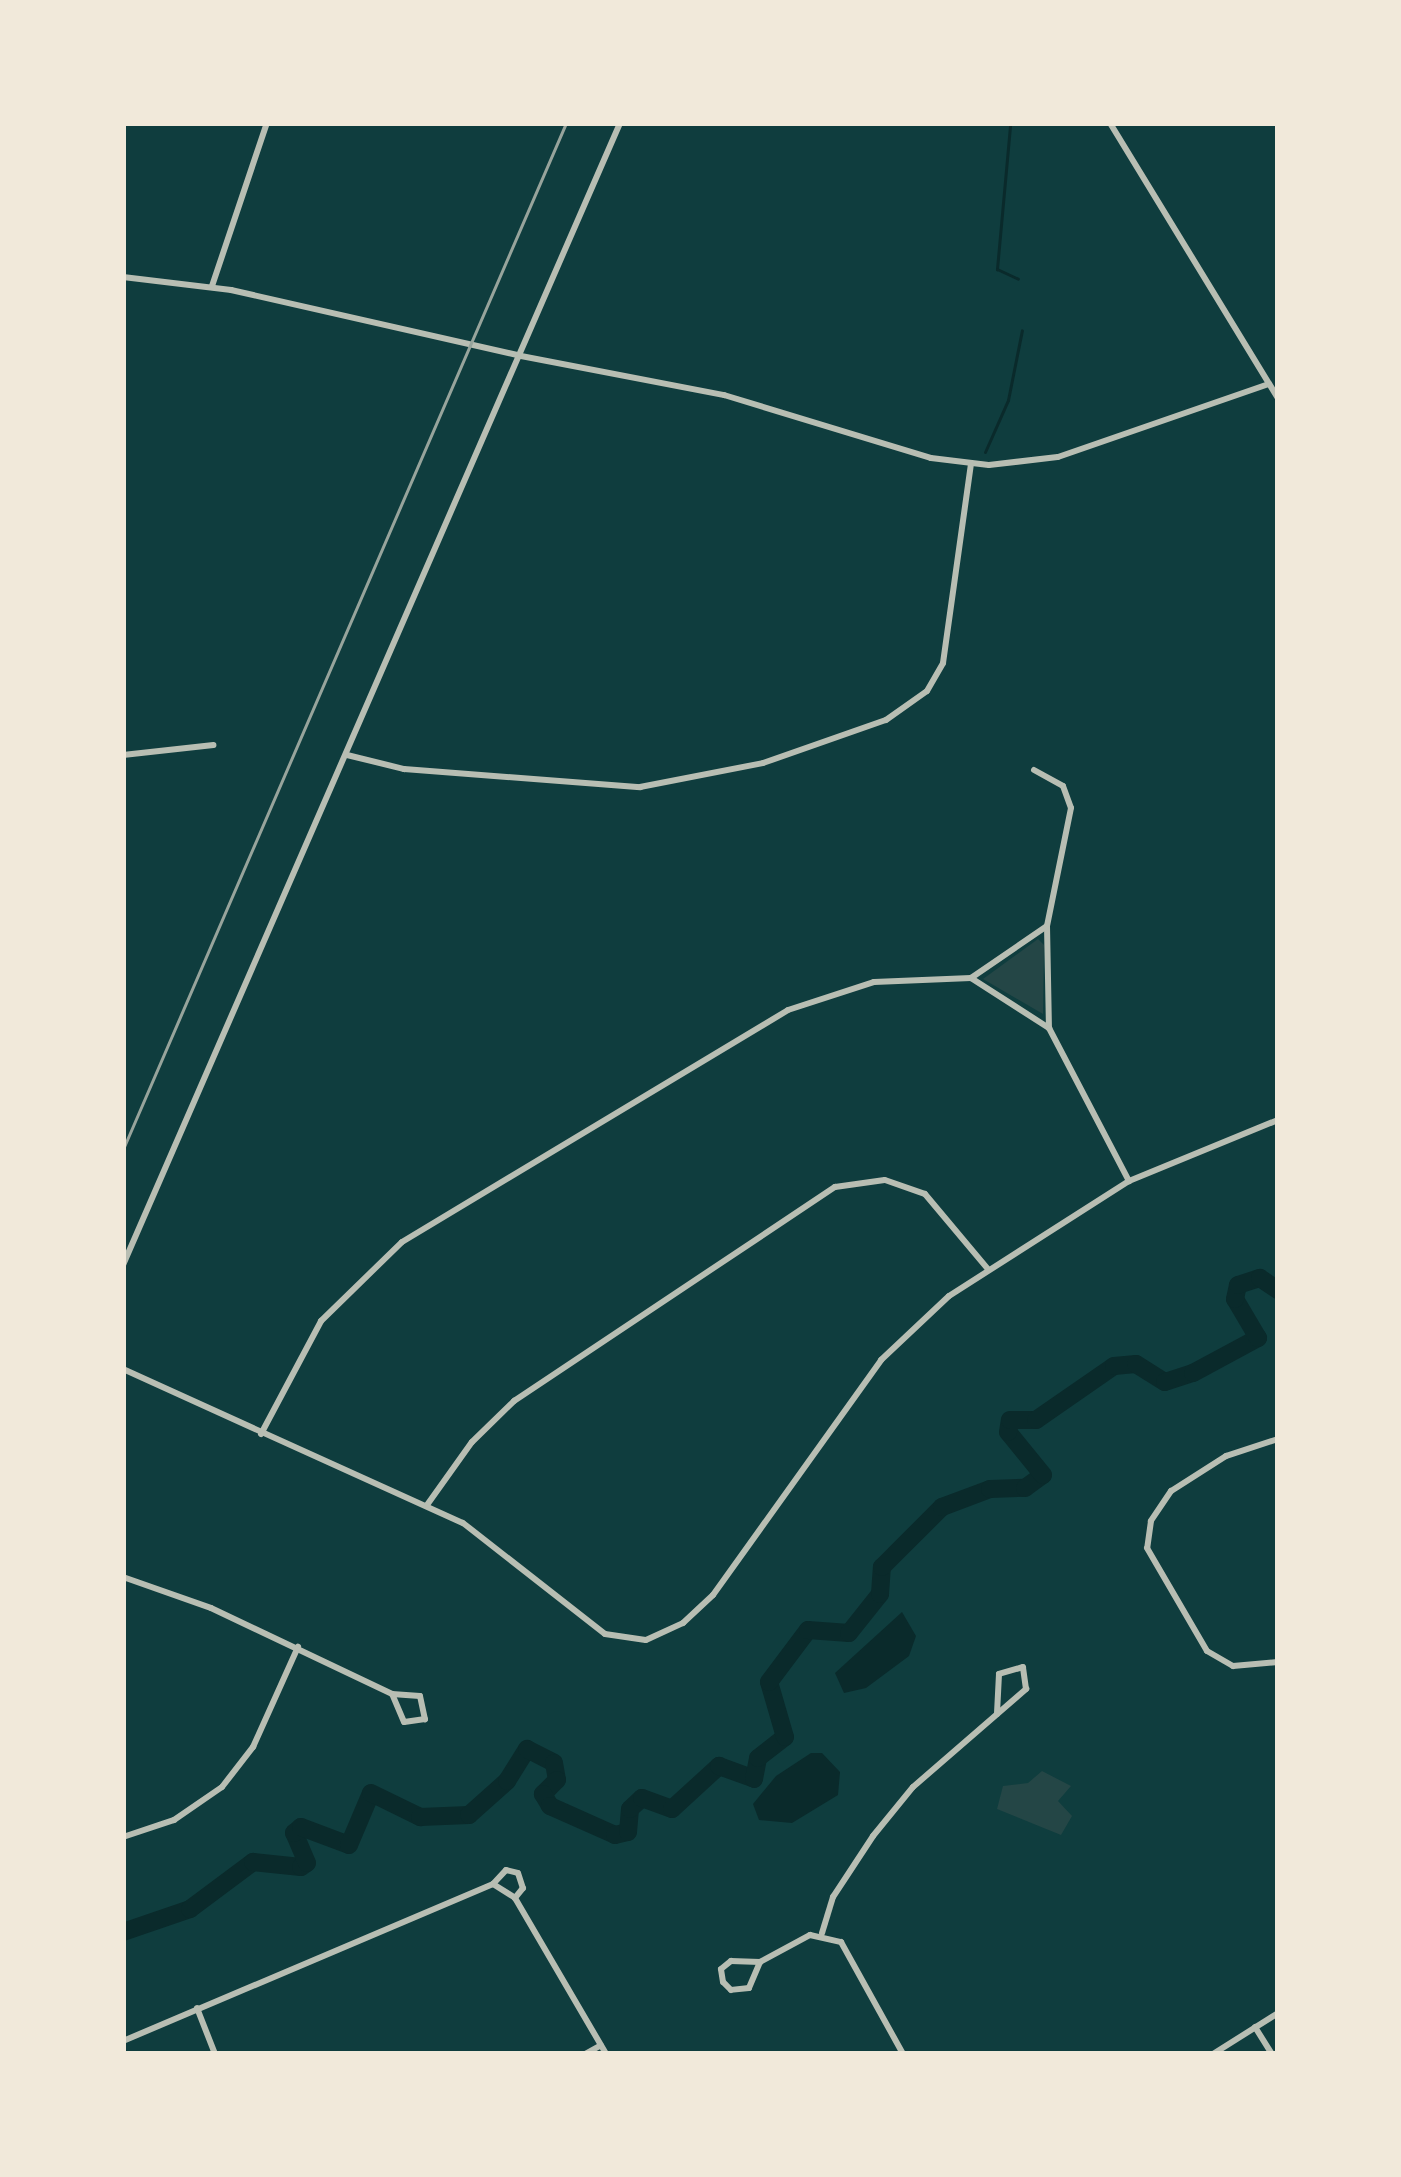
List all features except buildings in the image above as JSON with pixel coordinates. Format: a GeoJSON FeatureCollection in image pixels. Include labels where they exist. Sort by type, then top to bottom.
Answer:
{"type":"FeatureCollection","features":[{"type":"Feature","properties":{"kind":"street"},"geometry":{"type":"LineString","coordinates":[[212,286],[267,123]]}},
{"type":"Feature","properties":{"kind":"street"},"geometry":{"type":"LineString","coordinates":[[123,1265],[620,123]]}},
{"type":"Feature","properties":{"kind":"street"},"geometry":{"type":"LineString","coordinates":[[1110,123],[1278,398]]}},
{"type":"Feature","properties":{"kind":"street"},"geometry":{"type":"LineString","coordinates":[[123,277],[212,286],[521,356],[758,403],[971,464],[1058,457],[1269,384]]}},
{"type":"Feature","properties":{"kind":"street"},"geometry":{"type":"LineString","coordinates":[[347,755],[423,771],[640,787],[741,769],[886,720],[927,691],[943,663],[971,464]]}},
{"type":"Feature","properties":{"kind":"street"},"geometry":{"type":"LineString","coordinates":[[123,754],[213,745]]}},
{"type":"Feature","properties":{"kind":"street"},"geometry":{"type":"LineString","coordinates":[[1034,770],[1063,786],[1071,808],[1047,926],[1049,1028],[1129,1181]]}},
{"type":"Feature","properties":{"kind":"street"},"geometry":{"type":"LineString","coordinates":[[261,1434],[321,1321],[402,1242],[812,998],[890,980],[971,978],[1047,926]]}},
{"type":"Feature","properties":{"kind":"street"},"geometry":{"type":"LineString","coordinates":[[971,978],[1049,1028]]}},
{"type":"Feature","properties":{"kind":"street"},"geometry":{"type":"LineString","coordinates":[[123,1369],[427,1505],[505,1551],[605,1634],[633,1642],[663,1634],[724,1580],[881,1360],[987,1268],[1129,1181],[1278,1120]]}},
{"type":"Feature","properties":{"kind":"street"},"geometry":{"type":"LineString","coordinates":[[427,1505],[472,1442],[514,1401],[835,1187],[885,1180],[925,1194],[987,1268]]}},
{"type":"Feature","properties":{"kind":"street"},"geometry":{"type":"LineString","coordinates":[[1278,1438],[1238,1450],[1171,1492],[1153,1516],[1147,1548],[1207,1651],[1233,1666],[1278,1662]]}},
{"type":"Feature","properties":{"kind":"street"},"geometry":{"type":"LineString","coordinates":[[123,1577],[298,1647],[392,1694],[420,1696],[425,1719],[404,1722],[392,1694]]}},
{"type":"Feature","properties":{"kind":"street"},"geometry":{"type":"LineString","coordinates":[[123,1837],[174,1820],[222,1787],[253,1747],[298,1647]]}},
{"type":"Feature","properties":{"kind":"street"},"geometry":{"type":"LineString","coordinates":[[760,1962],[749,1988],[731,1990],[723,1982],[721,1969],[730,1961],[760,1962],[822,1933],[833,1897],[892,1811],[998,1714],[1030,1684],[1023,1666],[999,1674],[998,1714]]}},
{"type":"Feature","properties":{"kind":"street"},"geometry":{"type":"LineString","coordinates":[[123,2041],[493,1884],[506,1870],[518,1873],[523,1888],[515,1898]]}},
{"type":"Feature","properties":{"kind":"street"},"geometry":{"type":"LineString","coordinates":[[493,1884],[515,1898],[606,2054]]}},
{"type":"Feature","properties":{"kind":"street"},"geometry":{"type":"LineString","coordinates":[[822,1933],[854,1955],[902,2054]]}},
{"type":"Feature","properties":{"kind":"street"},"geometry":{"type":"LineString","coordinates":[[197,2008],[215,2054]]}},
{"type":"Feature","properties":{"kind":"street"},"geometry":{"type":"LineString","coordinates":[[1213,2054],[1278,2013]]}},
{"type":"Feature","properties":{"kind":"street"},"geometry":{"type":"LineString","coordinates":[[1255,2027],[1272,2054]]}},
{"type":"Feature","properties":{"kind":"street"},"geometry":{"type":"LineString","coordinates":[[585,2054],[601,2045]]}},
{"type":"Feature","properties":{"kind":"shaded area"},"geometry":{"type":"Polygon","coordinates":[[[1038,939],[1044,945],[1043,1014],[983,979],[1038,939]]]}},
{"type":"Feature","properties":{"kind":"shaded area"},"geometry":{"type":"Polygon","coordinates":[[[902,1612],[916,1636],[909,1656],[866,1688],[844,1693],[835,1673],[902,1612]]]}},
{"type":"Feature","properties":{"kind":"shaded area"},"geometry":{"type":"Polygon","coordinates":[[[811,1753],[822,1753],[840,1772],[838,1795],[792,1823],[759,1820],[753,1804],[776,1776],[811,1753]]]}},
{"type":"Feature","properties":{"kind":"shaded area"},"geometry":{"type":"Polygon","coordinates":[[[1042,1771],[1071,1786],[1058,1801],[1072,1816],[1061,1835],[997,1809],[1003,1786],[1028,1783],[1042,1771]]]}},
{"type":"Feature","properties":{"kind":"waterway"},"geometry":{"type":"LineString","coordinates":[[1010,126],[997,269],[1018,279]]}},
{"type":"Feature","properties":{"kind":"waterway"},"geometry":{"type":"LineString","coordinates":[[985,452],[1008,400],[1022,330]]}},
{"type":"Feature","properties":{"kind":"waterway"},"geometry":{"type":"LineString","coordinates":[[123,1932],[190,1909],[253,1862],[301,1867],[307,1863],[294,1833],[301,1827],[349,1845],[371,1793],[420,1817],[469,1815],[507,1781],[527,1749],[554,1763],[557,1780],[543,1794],[550,1806],[615,1835],[628,1832],[630,1809],[642,1798],[672,1809],[719,1766],[754,1779],[758,1758],[785,1737],[769,1682],[808,1630],[849,1633],[880,1594],[882,1567],[942,1507],[990,1489],[1025,1488],[1043,1475],[1008,1432],[1010,1420],[1036,1420],[1114,1366],[1136,1364],[1165,1382],[1193,1373],[1258,1338],[1235,1299],[1238,1285],[1260,1278],[1278,1290]]}},
{"type":"Feature","properties":{"kind":"railway"},"geometry":{"type":"LineString","coordinates":[[123,1149],[566,123]]}}]}
